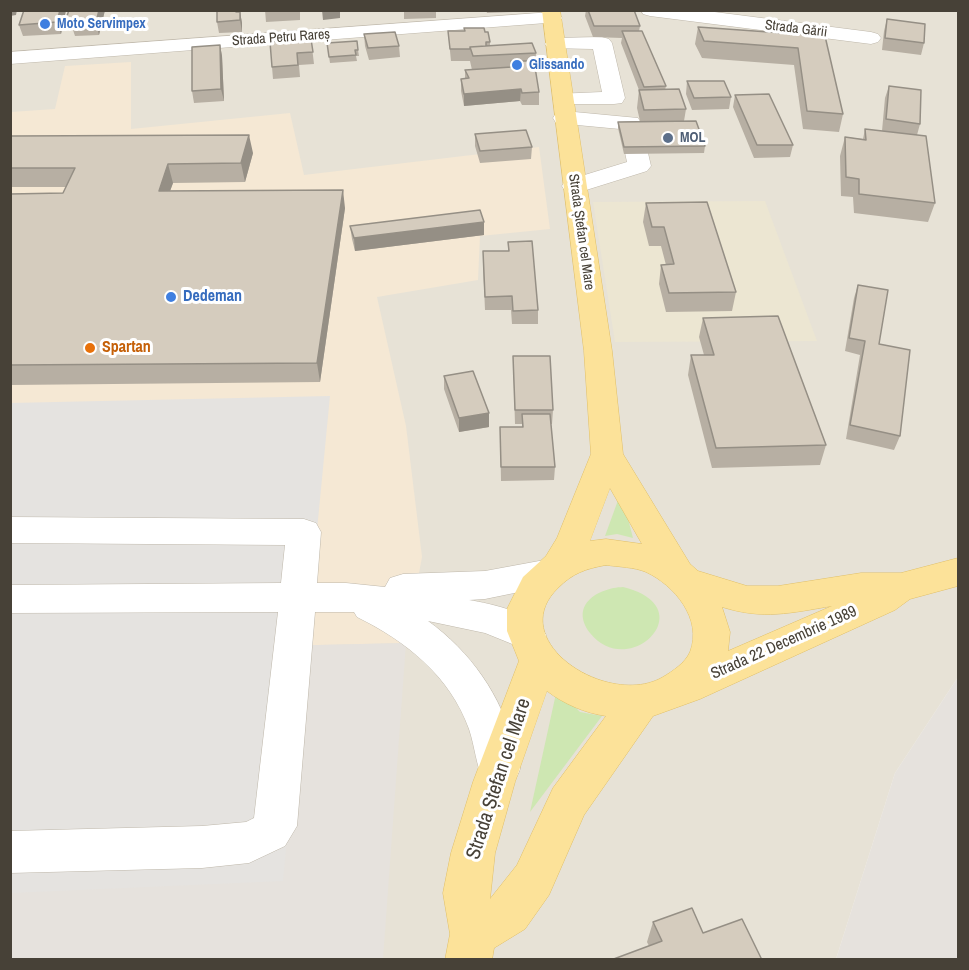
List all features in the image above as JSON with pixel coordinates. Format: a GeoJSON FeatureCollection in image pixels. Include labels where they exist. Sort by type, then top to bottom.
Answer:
{"type":"FeatureCollection","features":[{"type":"Feature","properties":{"kind":"main road","name":"Strada Ștefan cel Mare"},"geometry":{"type":"LineString","coordinates":[[551,14],[598,351],[607,454],[681,577]]}},
{"type":"Feature","properties":{"kind":"main road","name":"Strada Ștefan cel Mare"},"geometry":{"type":"LineString","coordinates":[[555,569],[573,541],[607,454]]}},
{"type":"Feature","properties":{"kind":"main road","name":"Strada Ștefan cel Mare"},"geometry":{"type":"LineString","coordinates":[[606,552],[633,554],[662,564],[681,577],[698,594],[711,629],[708,655],[691,680],[652,699],[568,802],[533,880],[509,913],[470,947],[466,893],[473,853],[532,648],[525,618],[531,594],[539,582],[555,569],[577,557],[606,552]]}},
{"type":"Feature","properties":{"kind":"main road","name":"Strada 22 Decembrie 1989"},"geometry":{"type":"LineString","coordinates":[[681,577],[747,600],[789,599],[861,586],[901,587],[955,578]]}},
{"type":"Feature","properties":{"kind":"main road","name":"Strada 22 Decembrie 1989"},"geometry":{"type":"LineString","coordinates":[[652,699],[882,600],[901,587]]}},
{"type":"Feature","properties":{"kind":"main road"},"geometry":{"type":"LineString","coordinates":[[532,648],[549,673],[575,691],[606,701],[652,699]]}},
{"type":"Feature","properties":{"kind":"street","name":"Strada Gării"},"geometry":{"type":"LineString","coordinates":[[650,10],[871,38]]}},
{"type":"Feature","properties":{"kind":"street","name":"Strada Petru Rareș"},"geometry":{"type":"LineString","coordinates":[[10,58],[551,14]]}},
{"type":"Feature","properties":{"kind":"street"},"geometry":{"type":"LineString","coordinates":[[555,44],[602,43],[614,98],[563,108]]}},
{"type":"Feature","properties":{"kind":"street"},"geometry":{"type":"LineString","coordinates":[[563,108],[630,123],[639,166],[574,186]]}},
{"type":"Feature","properties":{"kind":"street"},"geometry":{"type":"LineString","coordinates":[[10,530],[304,532],[275,826],[270,832],[249,842],[202,847],[10,852]]}},
{"type":"Feature","properties":{"kind":"street"},"geometry":{"type":"LineString","coordinates":[[346,597],[366,590],[385,587],[485,585],[555,569]]}},
{"type":"Feature","properties":{"kind":"street"},"geometry":{"type":"LineString","coordinates":[[346,597],[401,621],[429,640],[464,680],[489,729],[499,769]]}},
{"type":"Feature","properties":{"kind":"street"},"geometry":{"type":"LineString","coordinates":[[10,599],[346,597],[410,604],[490,619],[532,648]]}},
{"type":"Feature","properties":{"kind":"shaded area"},"geometry":{"type":"Polygon","coordinates":[[[10,11],[958,11],[958,677],[895,773],[836,959],[11,959],[10,11]]]}},
{"type":"Feature","properties":{"kind":"shaded area"},"geometry":{"type":"Polygon","coordinates":[[[131,62],[131,129],[290,113],[304,175],[539,147],[550,229],[480,236],[478,280],[377,297],[406,426],[422,557],[406,643],[11,652],[11,112],[55,109],[65,66],[131,62]]]}},
{"type":"Feature","properties":{"kind":"shaded area"},"geometry":{"type":"Polygon","coordinates":[[[765,201],[817,341],[615,342],[593,202],[765,201]]]}},
{"type":"Feature","properties":{"kind":"shaded area"},"geometry":{"type":"Polygon","coordinates":[[[330,396],[283,881],[11,893],[10,403],[330,396]]]}},
{"type":"Feature","properties":{"kind":"shaded area"},"geometry":{"type":"Polygon","coordinates":[[[406,643],[383,959],[11,959],[10,652],[406,643]]]}},
{"type":"Feature","properties":{"kind":"shaded area"},"geometry":{"type":"Polygon","coordinates":[[[958,677],[958,959],[836,959],[895,773],[958,677]]]}},
{"type":"Feature","properties":{"kind":"green space"},"geometry":{"type":"Polygon","coordinates":[[[621,492],[633,538],[617,534],[605,536],[621,492]]]}},
{"type":"Feature","properties":{"kind":"green space"},"geometry":{"type":"Polygon","coordinates":[[[623,587],[647,597],[658,610],[659,623],[652,636],[639,645],[623,649],[606,646],[590,633],[584,623],[583,614],[589,600],[596,595],[623,587]]]}},
{"type":"Feature","properties":{"kind":"green space"},"geometry":{"type":"Polygon","coordinates":[[[557,689],[580,712],[602,716],[530,812],[557,689]]]}},
{"type":"Feature","properties":{"kind":"building"},"geometry":{"type":"Polygon","coordinates":[[[24,10],[60,10],[57,22],[19,25],[24,10]]]}},
{"type":"Feature","properties":{"kind":"building"},"geometry":{"type":"Polygon","coordinates":[[[69,10],[99,10],[96,23],[72,25],[74,18],[66,19],[69,10]]]}},
{"type":"Feature","properties":{"kind":"building"},"geometry":{"type":"Polygon","coordinates":[[[217,10],[236,10],[240,12],[240,20],[217,22],[217,10]]]}},
{"type":"Feature","properties":{"kind":"building"},"geometry":{"type":"Polygon","coordinates":[[[588,10],[634,10],[640,26],[594,26],[588,10]]]}},
{"type":"Feature","properties":{"kind":"building"},"geometry":{"type":"Polygon","coordinates":[[[887,19],[925,24],[924,43],[885,38],[887,19]]]}},
{"type":"Feature","properties":{"kind":"building"},"geometry":{"type":"Polygon","coordinates":[[[698,27],[825,36],[843,114],[807,111],[798,48],[704,41],[698,27]]]}},
{"type":"Feature","properties":{"kind":"building"},"geometry":{"type":"Polygon","coordinates":[[[464,28],[484,28],[485,32],[488,32],[490,42],[486,42],[486,46],[470,47],[470,49],[450,49],[448,31],[465,31],[464,28]]]}},
{"type":"Feature","properties":{"kind":"building"},"geometry":{"type":"Polygon","coordinates":[[[622,31],[642,31],[666,86],[644,87],[622,31]]]}},
{"type":"Feature","properties":{"kind":"building"},"geometry":{"type":"Polygon","coordinates":[[[395,32],[399,46],[368,48],[364,34],[395,32]]]}},
{"type":"Feature","properties":{"kind":"building"},"geometry":{"type":"Polygon","coordinates":[[[311,39],[313,52],[297,53],[298,65],[272,67],[270,42],[311,39]]]}},
{"type":"Feature","properties":{"kind":"building"},"geometry":{"type":"Polygon","coordinates":[[[357,41],[356,55],[329,57],[327,43],[357,41]]]}},
{"type":"Feature","properties":{"kind":"building"},"geometry":{"type":"Polygon","coordinates":[[[532,43],[536,53],[473,56],[470,47],[532,43]]]}},
{"type":"Feature","properties":{"kind":"building"},"geometry":{"type":"Polygon","coordinates":[[[220,45],[221,89],[192,91],[192,47],[220,45]]]}},
{"type":"Feature","properties":{"kind":"building"},"geometry":{"type":"Polygon","coordinates":[[[511,61],[534,61],[539,92],[522,93],[521,89],[464,94],[461,79],[469,78],[465,70],[512,67],[511,61]]]}},
{"type":"Feature","properties":{"kind":"building"},"geometry":{"type":"Polygon","coordinates":[[[687,81],[724,81],[731,97],[694,98],[687,81]]]}},
{"type":"Feature","properties":{"kind":"building"},"geometry":{"type":"Polygon","coordinates":[[[889,86],[921,90],[920,124],[886,119],[889,86]]]}},
{"type":"Feature","properties":{"kind":"building"},"geometry":{"type":"Polygon","coordinates":[[[679,89],[686,109],[644,110],[639,90],[679,89]]]}},
{"type":"Feature","properties":{"kind":"building"},"geometry":{"type":"Polygon","coordinates":[[[769,94],[793,145],[757,145],[735,95],[769,94]]]}},
{"type":"Feature","properties":{"kind":"building"},"geometry":{"type":"Polygon","coordinates":[[[696,121],[705,146],[624,147],[618,122],[696,121]]]}},
{"type":"Feature","properties":{"kind":"building"},"geometry":{"type":"Polygon","coordinates":[[[865,129],[926,136],[935,203],[859,194],[859,179],[846,177],[845,137],[866,140],[865,129]]]}},
{"type":"Feature","properties":{"kind":"building"},"geometry":{"type":"Polygon","coordinates":[[[526,130],[532,147],[480,151],[475,134],[526,130]]]}},
{"type":"Feature","properties":{"kind":"building","name":"Dedeman"},"geometry":{"type":"Polygon","coordinates":[[[249,135],[241,163],[168,164],[159,191],[343,190],[317,363],[10,365],[10,194],[63,193],[75,168],[10,168],[10,136],[249,135]]]}},
{"type":"Feature","properties":{"kind":"building"},"geometry":{"type":"Polygon","coordinates":[[[707,202],[736,292],[669,293],[661,265],[674,264],[664,227],[652,227],[646,203],[707,202]]]}},
{"type":"Feature","properties":{"kind":"building"},"geometry":{"type":"Polygon","coordinates":[[[480,210],[484,222],[354,238],[350,226],[480,210]]]}},
{"type":"Feature","properties":{"kind":"building"},"geometry":{"type":"Polygon","coordinates":[[[532,241],[538,310],[513,311],[512,296],[485,297],[483,251],[509,251],[508,242],[532,241]]]}},
{"type":"Feature","properties":{"kind":"building"},"geometry":{"type":"Polygon","coordinates":[[[858,285],[888,290],[879,344],[910,350],[900,436],[850,425],[865,341],[849,338],[858,285]]]}},
{"type":"Feature","properties":{"kind":"building"},"geometry":{"type":"Polygon","coordinates":[[[778,316],[826,445],[716,448],[691,355],[714,355],[703,318],[778,316]]]}},
{"type":"Feature","properties":{"kind":"building"},"geometry":{"type":"Polygon","coordinates":[[[513,356],[550,356],[553,410],[515,410],[513,356]]]}},
{"type":"Feature","properties":{"kind":"building"},"geometry":{"type":"Polygon","coordinates":[[[473,371],[489,413],[459,418],[444,376],[473,371]]]}},
{"type":"Feature","properties":{"kind":"building"},"geometry":{"type":"Polygon","coordinates":[[[522,414],[550,414],[555,467],[501,467],[500,427],[523,427],[522,414]]]}},
{"type":"Feature","properties":{"kind":"building"},"geometry":{"type":"Polygon","coordinates":[[[692,908],[703,933],[742,919],[762,960],[611,960],[662,941],[653,922],[692,908]]]}},
{"type":"Feature","properties":{"kind":"place","name":"Moto Servimpex"},"geometry":{"type":"Point","coordinates":[45,24]}},
{"type":"Feature","properties":{"kind":"place","name":"Glissando"},"geometry":{"type":"Point","coordinates":[517,65]}},
{"type":"Feature","properties":{"kind":"place","name":"MOL"},"geometry":{"type":"Point","coordinates":[668,138]}},
{"type":"Feature","properties":{"kind":"place","name":"Dedeman"},"geometry":{"type":"Point","coordinates":[171,297]}},
{"type":"Feature","properties":{"kind":"place","name":"Spartan"},"geometry":{"type":"Point","coordinates":[90,348]}}]}
